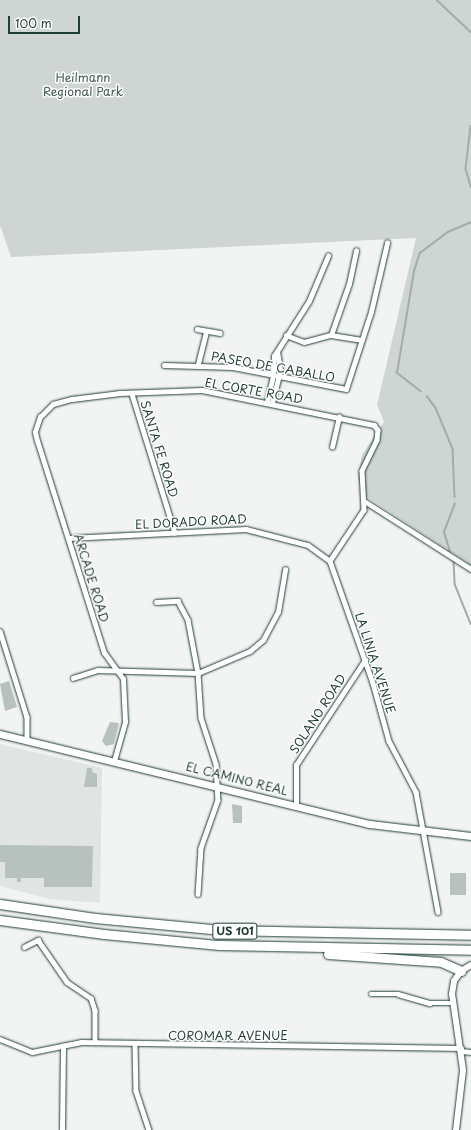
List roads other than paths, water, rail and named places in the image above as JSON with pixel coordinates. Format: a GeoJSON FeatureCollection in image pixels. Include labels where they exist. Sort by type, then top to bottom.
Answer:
{"type":"FeatureCollection","features":[{"type":"Feature","properties":{"kind":"highway","name":"US 101"},"geometry":{"type":"LineString","coordinates":[[0,904],[221,930],[471,935]]}},
{"type":"Feature","properties":{"kind":"highway","name":"US 101"},"geometry":{"type":"LineString","coordinates":[[0,920],[150,939],[285,948],[471,950]]}},
{"type":"Feature","properties":{"kind":"highway"},"geometry":{"type":"LineString","coordinates":[[285,948],[359,958],[441,962],[461,971]]}},
{"type":"Feature","properties":{"kind":"main road","name":"EL CAMINO REAL"},"geometry":{"type":"LineString","coordinates":[[0,734],[369,824],[425,833],[471,836]]}},
{"type":"Feature","properties":{"kind":"street","name":"PASEO DE CABALLO"},"geometry":{"type":"LineString","coordinates":[[164,365],[198,364],[346,389],[387,243]]}},
{"type":"Feature","properties":{"kind":"street"},"geometry":{"type":"LineString","coordinates":[[331,335],[349,284],[356,251]]}},
{"type":"Feature","properties":{"kind":"street"},"geometry":{"type":"LineString","coordinates":[[267,402],[277,352],[286,335],[309,301],[328,256]]}},
{"type":"Feature","properties":{"kind":"street"},"geometry":{"type":"LineString","coordinates":[[197,329],[206,332],[220,333]]}},
{"type":"Feature","properties":{"kind":"street"},"geometry":{"type":"LineString","coordinates":[[198,364],[206,332]]}},
{"type":"Feature","properties":{"kind":"street"},"geometry":{"type":"LineString","coordinates":[[286,335],[304,342],[331,335],[361,340]]}},
{"type":"Feature","properties":{"kind":"street"},"geometry":{"type":"LineString","coordinates":[[272,403],[279,377],[277,352]]}},
{"type":"Feature","properties":{"kind":"street"},"geometry":{"type":"LineString","coordinates":[[270,388],[276,390]]}},
{"type":"Feature","properties":{"kind":"street","name":"EL CORTE ROAD"},"geometry":{"type":"LineString","coordinates":[[53,404],[132,394],[202,390],[339,417],[376,428],[377,440],[362,471],[366,502]]}},
{"type":"Feature","properties":{"kind":"street","name":"SANTA FE ROAD"},"geometry":{"type":"LineString","coordinates":[[132,394],[175,533]]}},
{"type":"Feature","properties":{"kind":"street","name":"ARCADE ROAD"},"geometry":{"type":"LineString","coordinates":[[53,404],[40,418],[35,432],[104,653],[123,679],[125,722],[114,761]]}},
{"type":"Feature","properties":{"kind":"street"},"geometry":{"type":"LineString","coordinates":[[332,447],[339,417]]}},
{"type":"Feature","properties":{"kind":"street"},"geometry":{"type":"LineString","coordinates":[[330,561],[362,517],[366,502],[471,569]]}},
{"type":"Feature","properties":{"kind":"street","name":"EL DORADO ROAD"},"geometry":{"type":"LineString","coordinates":[[68,538],[254,530],[308,546],[330,561]]}},
{"type":"Feature","properties":{"kind":"street","name":"LA LINIA AVENUE"},"geometry":{"type":"LineString","coordinates":[[330,561],[365,660],[389,741],[416,792],[425,833],[438,912]]}},
{"type":"Feature","properties":{"kind":"street"},"geometry":{"type":"LineString","coordinates":[[73,678],[86,672],[198,673],[259,644],[278,612],[285,570]]}},
{"type":"Feature","properties":{"kind":"street"},"geometry":{"type":"LineString","coordinates":[[156,602],[174,600],[182,606],[190,627],[198,673],[198,704],[216,764],[218,787],[217,806],[201,848],[198,894]]}},
{"type":"Feature","properties":{"kind":"street"},"geometry":{"type":"LineString","coordinates":[[0,631],[26,717],[27,740]]}},
{"type":"Feature","properties":{"kind":"street","name":"SOLANO ROAD"},"geometry":{"type":"LineString","coordinates":[[296,806],[296,765],[365,660]]}},
{"type":"Feature","properties":{"kind":"street"},"geometry":{"type":"LineString","coordinates":[[24,948],[38,940],[67,982],[91,998],[95,1010],[95,1042]]}},
{"type":"Feature","properties":{"kind":"street"},"geometry":{"type":"LineString","coordinates":[[456,1130],[462,1088],[461,1049],[452,989],[461,971],[471,965]]}},
{"type":"Feature","properties":{"kind":"street"},"geometry":{"type":"LineString","coordinates":[[372,994],[398,994],[430,1003],[453,1003]]}},
{"type":"Feature","properties":{"kind":"street","name":"COROMAR AVENUE"},"geometry":{"type":"LineString","coordinates":[[0,1039],[32,1052],[95,1042],[135,1045],[461,1049],[471,1052]]}},
{"type":"Feature","properties":{"kind":"street"},"geometry":{"type":"LineString","coordinates":[[135,1045],[136,1091],[149,1130]]}},
{"type":"Feature","properties":{"kind":"street"},"geometry":{"type":"LineString","coordinates":[[62,1130],[64,1046]]}},
{"type":"Feature","properties":{"kind":"waterway"},"geometry":{"type":"LineString","coordinates":[[437,0],[471,32]]}},
{"type":"Feature","properties":{"kind":"waterway"},"geometry":{"type":"LineString","coordinates":[[471,126],[466,169],[471,186]]}},
{"type":"Feature","properties":{"kind":"waterway"},"geometry":{"type":"LineString","coordinates":[[421,392],[397,373],[414,271],[420,253],[448,232],[471,222]]}},
{"type":"Feature","properties":{"kind":"waterway"},"geometry":{"type":"LineString","coordinates":[[427,396],[436,408],[453,449],[455,497]]}},
{"type":"Feature","properties":{"kind":"waterway"},"geometry":{"type":"LineString","coordinates":[[450,552],[444,532],[455,504]]}},
{"type":"Feature","properties":{"kind":"waterway"},"geometry":{"type":"LineString","coordinates":[[454,562],[455,584],[471,624]]}},
{"type":"Feature","properties":{"kind":"park label","name":"Heilmann Regional Park"},"geometry":{"type":"Point","coordinates":[83,85]}}]}
